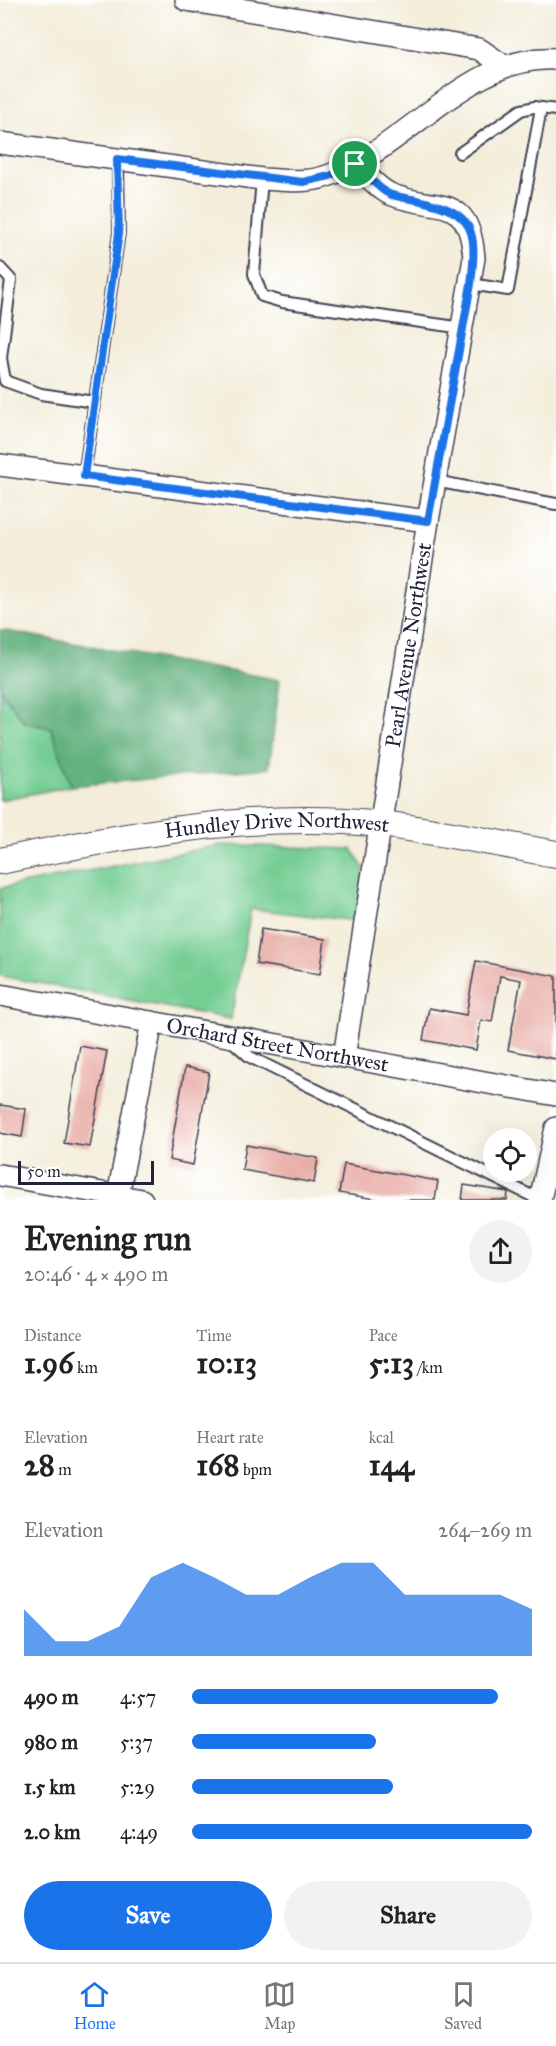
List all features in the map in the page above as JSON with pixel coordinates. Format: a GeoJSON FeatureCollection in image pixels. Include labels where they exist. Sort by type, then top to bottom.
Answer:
{"type":"FeatureCollection","features":[{"type":"Feature","properties":{"kind":"street"},"geometry":{"type":"LineString","coordinates":[[198,1],[479,49],[504,66]]}},
{"type":"Feature","properties":{"kind":"street"},"geometry":{"type":"LineString","coordinates":[[0,143],[303,182],[330,176],[355,164],[395,139],[450,98],[504,66],[524,60],[556,59]]}},
{"type":"Feature","properties":{"kind":"street","name":"Pearl Avenue Northwest"},"geometry":{"type":"LineString","coordinates":[[344,1057],[428,521],[474,258],[472,236],[462,215],[446,206],[389,193],[355,164]]}},
{"type":"Feature","properties":{"kind":"street"},"geometry":{"type":"LineString","coordinates":[[0,465],[428,521]]}},
{"type":"Feature","properties":{"kind":"street","name":"Hundley Drive Northwest"},"geometry":{"type":"LineString","coordinates":[[0,861],[129,837],[224,825],[327,821],[380,824],[556,854]]}},
{"type":"Feature","properties":{"kind":"street","name":"Orchard Street Northwest"},"geometry":{"type":"LineString","coordinates":[[0,995],[228,1038],[556,1095]]}},
{"type":"Feature","properties":{"kind":"street"},"geometry":{"type":"LineString","coordinates":[[118,1198],[152,1022]]}},
{"type":"Feature","properties":{"kind":"street"},"geometry":{"type":"LineString","coordinates":[[540,1200],[556,1128]]}},
{"type":"Feature","properties":{"kind":"street"},"geometry":{"type":"LineString","coordinates":[[0,1175],[118,1198],[142,1200]]}},
{"type":"Feature","properties":{"kind":"lane"},"geometry":{"type":"LineString","coordinates":[[460,153],[521,110],[541,108],[556,110]]}},
{"type":"Feature","properties":{"kind":"lane"},"geometry":{"type":"LineString","coordinates":[[471,284],[508,290],[541,108]]}},
{"type":"Feature","properties":{"kind":"lane"},"geometry":{"type":"LineString","coordinates":[[84,476],[119,233],[117,159]]}},
{"type":"Feature","properties":{"kind":"lane"},"geometry":{"type":"LineString","coordinates":[[262,178],[254,274],[262,296],[282,302],[463,328]]}},
{"type":"Feature","properties":{"kind":"lane"},"geometry":{"type":"LineString","coordinates":[[0,268],[11,280],[1,358],[5,381],[41,394],[94,402]]}},
{"type":"Feature","properties":{"kind":"lane"},"geometry":{"type":"LineString","coordinates":[[435,481],[556,504]]}},
{"type":"Feature","properties":{"kind":"lane"},"geometry":{"type":"LineString","coordinates":[[228,1038],[250,1057],[540,1200]]}},
{"type":"Feature","properties":{"kind":"green space"},"geometry":{"type":"Polygon","coordinates":[[[0,630],[280,680],[269,768],[71,786],[51,728],[24,722],[0,689],[0,630]]]}},
{"type":"Feature","properties":{"kind":"green space"},"geometry":{"type":"Polygon","coordinates":[[[0,689],[24,722],[51,728],[71,786],[0,800],[0,689]]]}},
{"type":"Feature","properties":{"kind":"green space"},"geometry":{"type":"Polygon","coordinates":[[[220,845],[352,849],[364,868],[356,921],[251,909],[231,1019],[0,976],[0,888],[220,845]]]}},
{"type":"Feature","properties":{"kind":"building"},"geometry":{"type":"Polygon","coordinates":[[[261,929],[325,939],[320,974],[256,964],[261,929]]]}},
{"type":"Feature","properties":{"kind":"building"},"geometry":{"type":"Polygon","coordinates":[[[476,961],[556,976],[556,1059],[508,1050],[521,980],[500,976],[492,1022],[481,1020],[476,1050],[423,1040],[429,1008],[466,1015],[476,961]]]}},
{"type":"Feature","properties":{"kind":"building"},"geometry":{"type":"Polygon","coordinates":[[[80,1046],[107,1051],[90,1147],[64,1143],[80,1046]]]}},
{"type":"Feature","properties":{"kind":"building"},"geometry":{"type":"Polygon","coordinates":[[[185,1067],[209,1072],[193,1165],[169,1160],[185,1067]]]}},
{"type":"Feature","properties":{"kind":"building"},"geometry":{"type":"Polygon","coordinates":[[[0,1105],[26,1109],[22,1137],[0,1133],[0,1105]]]}},
{"type":"Feature","properties":{"kind":"building"},"geometry":{"type":"Polygon","coordinates":[[[246,1145],[318,1158],[314,1183],[242,1170],[246,1145]]]}},
{"type":"Feature","properties":{"kind":"building"},"geometry":{"type":"Polygon","coordinates":[[[344,1164],[438,1181],[435,1200],[381,1200],[339,1193],[344,1164]]]}},
{"type":"Feature","properties":{"kind":"building"},"geometry":{"type":"Polygon","coordinates":[[[464,1185],[508,1192],[507,1200],[462,1200],[464,1185]]]}},
{"type":"Feature","properties":{"kind":"route"},"geometry":{"type":"LineString","coordinates":[[117,159],[303,182],[330,176],[355,164],[389,193],[446,206],[462,215],[472,236],[474,258],[471,284],[428,521],[84,476],[119,233],[120,200],[117,159]]}}]}
